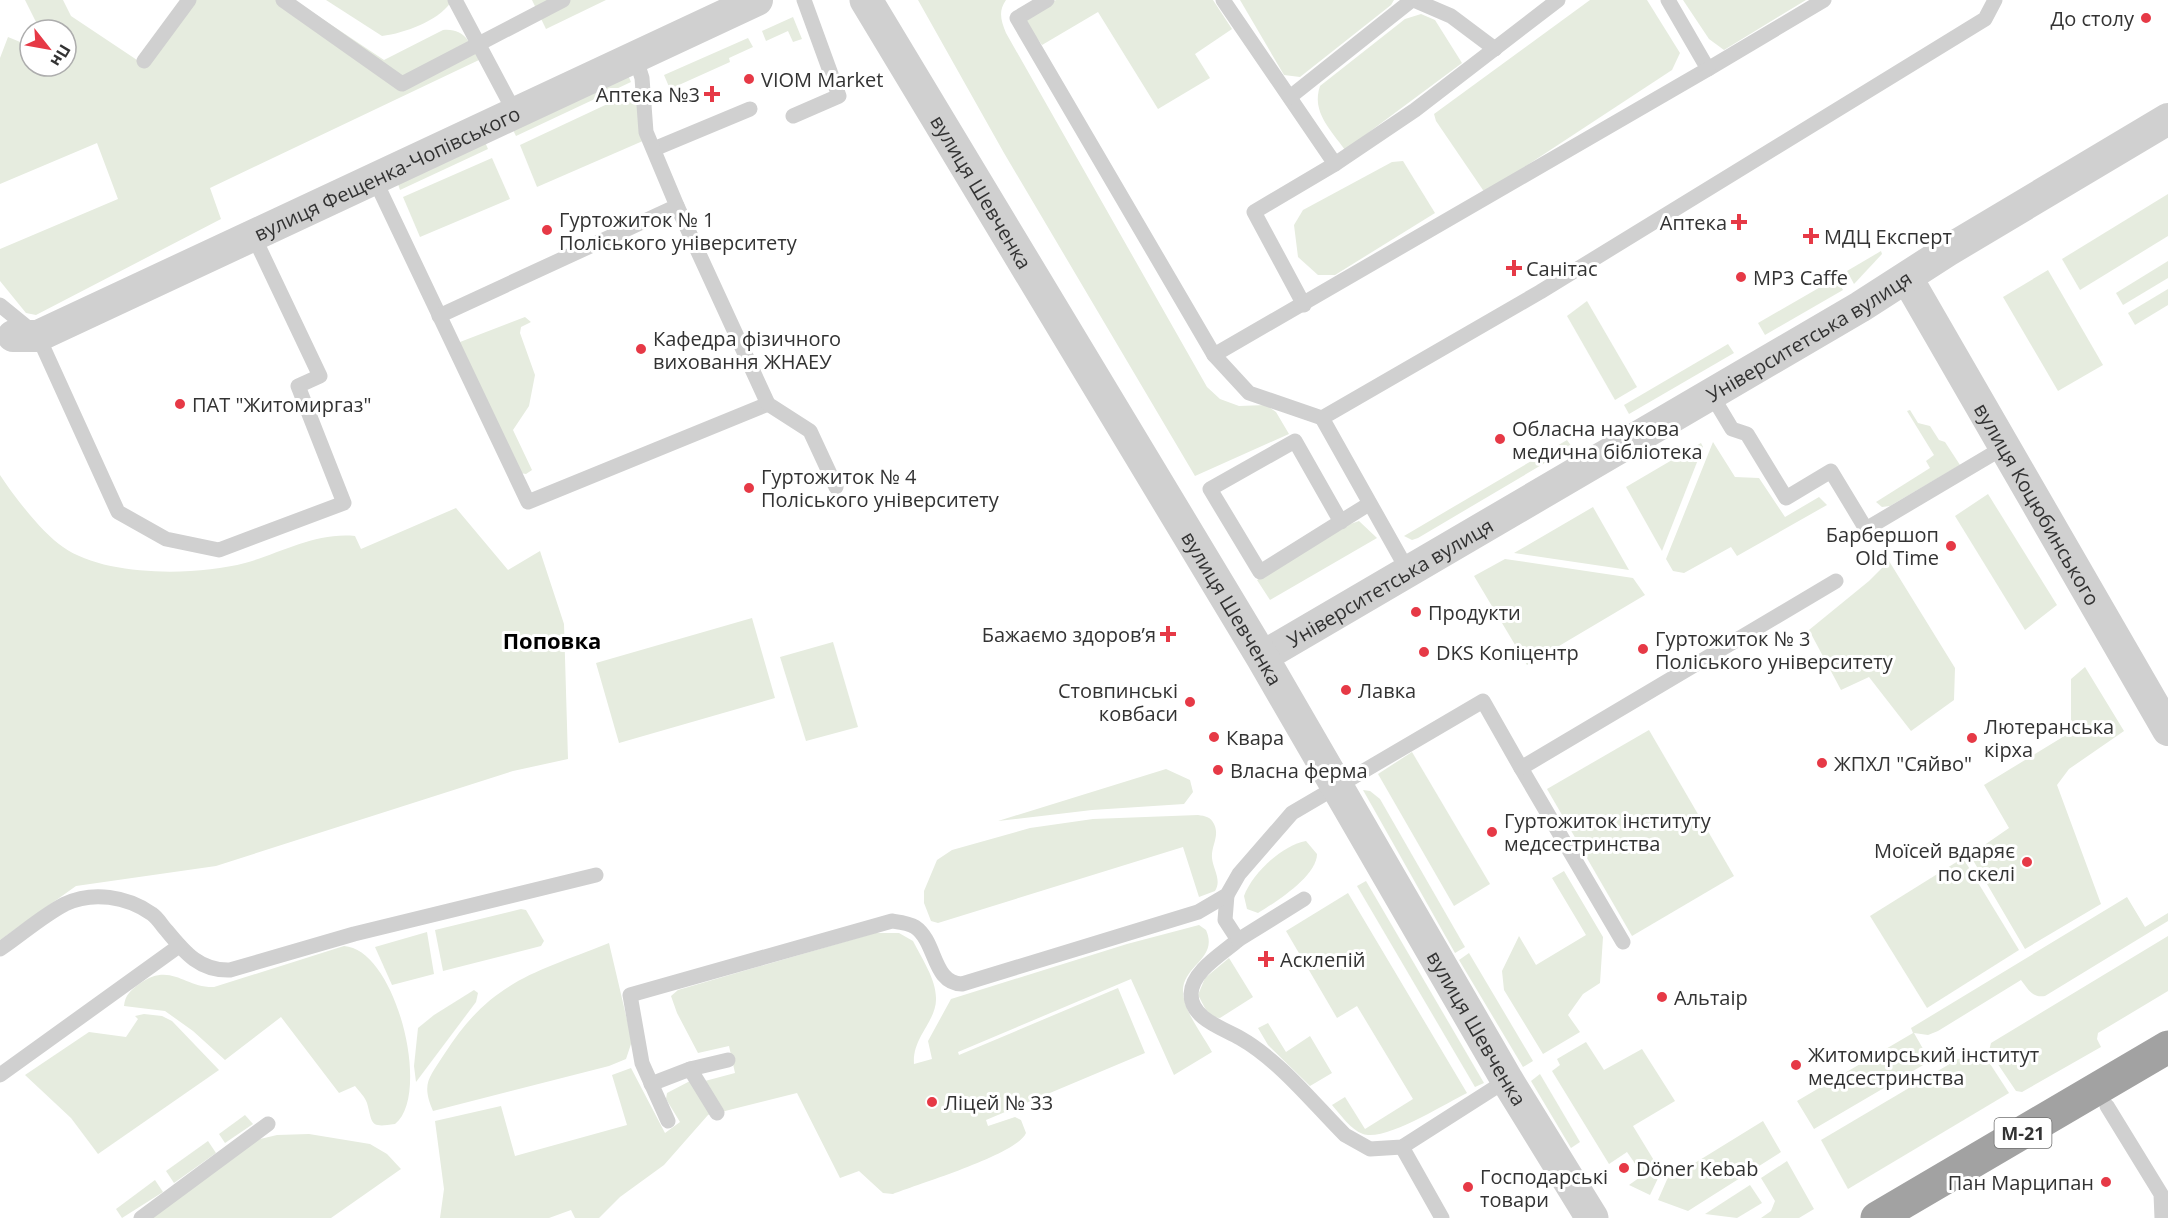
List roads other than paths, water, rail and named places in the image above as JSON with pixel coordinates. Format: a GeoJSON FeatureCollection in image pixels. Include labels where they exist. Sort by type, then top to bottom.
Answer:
{"type":"FeatureCollection","features":[{"type":"Feature","properties":{"kind":"highway","name":"М-21"},"geometry":{"type":"LineString","coordinates":[[1877,1218],[2168,1047]]}},
{"type":"Feature","properties":{"kind":"highway","name":"М-21"},"geometry":{"type":"LineString","coordinates":[[1919,1218],[2168,1070]]}},
{"type":"Feature","properties":{"kind":"street","name":"вулиця Фещенка-Чопівського"},"geometry":{"type":"LineString","coordinates":[[11,319],[253,235],[513,111],[757,0]]}},
{"type":"Feature","properties":{"kind":"street","name":"вулиця Шевченка"},"geometry":{"type":"LineString","coordinates":[[866,0],[1262,657],[1507,1080],[1592,1218]]}},
{"type":"Feature","properties":{"kind":"street","name":"Університетська вулиця"},"geometry":{"type":"LineString","coordinates":[[1262,657],[1907,278],[2168,119]]}},
{"type":"Feature","properties":{"kind":"street","name":"вулиця Коцюбинського"},"geometry":{"type":"LineString","coordinates":[[1907,278],[2168,730]]}},
{"type":"Feature","properties":{"kind":"lane"},"geometry":{"type":"LineString","coordinates":[[144,61],[189,0]]}},
{"type":"Feature","properties":{"kind":"lane"},"geometry":{"type":"LineString","coordinates":[[282,0],[402,84],[563,0]]}},
{"type":"Feature","properties":{"kind":"lane"},"geometry":{"type":"LineString","coordinates":[[455,0],[513,111]]}},
{"type":"Feature","properties":{"kind":"lane"},"geometry":{"type":"LineString","coordinates":[[793,116],[839,96],[804,0]]}},
{"type":"Feature","properties":{"kind":"lane"},"geometry":{"type":"LineString","coordinates":[[1047,0],[1017,18],[1214,355],[1249,393],[1322,418],[1408,571]]}},
{"type":"Feature","properties":{"kind":"lane"},"geometry":{"type":"LineString","coordinates":[[1222,0],[1335,164]]}},
{"type":"Feature","properties":{"kind":"lane"},"geometry":{"type":"LineString","coordinates":[[1290,97],[1413,0],[1451,16],[1495,49]]}},
{"type":"Feature","properties":{"kind":"lane"},"geometry":{"type":"LineString","coordinates":[[1304,305],[1254,212],[1335,164],[1415,110],[1558,0]]}},
{"type":"Feature","properties":{"kind":"lane"},"geometry":{"type":"LineString","coordinates":[[1668,0],[1708,69]]}},
{"type":"Feature","properties":{"kind":"lane"},"geometry":{"type":"LineString","coordinates":[[1214,355],[1304,305],[1824,0]]}},
{"type":"Feature","properties":{"kind":"lane"},"geometry":{"type":"LineString","coordinates":[[1322,418],[1540,292],[1985,19],[1995,0]]}},
{"type":"Feature","properties":{"kind":"lane"},"geometry":{"type":"LineString","coordinates":[[634,56],[642,78],[646,132],[677,206],[768,404],[810,431],[836,487]]}},
{"type":"Feature","properties":{"kind":"lane"},"geometry":{"type":"LineString","coordinates":[[654,149],[750,109]]}},
{"type":"Feature","properties":{"kind":"lane"},"geometry":{"type":"LineString","coordinates":[[374,178],[528,502],[768,404]]}},
{"type":"Feature","properties":{"kind":"lane"},"geometry":{"type":"LineString","coordinates":[[440,316],[677,206]]}},
{"type":"Feature","properties":{"kind":"lane"},"geometry":{"type":"LineString","coordinates":[[11,319],[118,512],[166,539],[219,550],[344,503],[298,386],[320,376],[253,235]]}},
{"type":"Feature","properties":{"kind":"lane"},"geometry":{"type":"LineString","coordinates":[[1710,394],[1732,429],[1747,435],[1786,498],[1831,471],[1866,528],[2006,446]]}},
{"type":"Feature","properties":{"kind":"lane"},"geometry":{"type":"LineString","coordinates":[[1341,522],[1295,441],[1210,489],[1260,572],[1341,522],[1369,504]]}},
{"type":"Feature","properties":{"kind":"lane"},"geometry":{"type":"LineString","coordinates":[[1521,768],[1836,581]]}},
{"type":"Feature","properties":{"kind":"lane"},"geometry":{"type":"LineString","coordinates":[[1238,940],[1226,920],[1227,895],[1239,874],[1292,813],[1337,784],[1483,701],[1623,942]]}},
{"type":"Feature","properties":{"kind":"lane"},"geometry":{"type":"LineString","coordinates":[[0,949],[65,904],[92,895],[124,900],[153,914],[179,946],[199,964],[215,971],[230,970],[354,934],[596,875]]}},
{"type":"Feature","properties":{"kind":"lane"},"geometry":{"type":"LineString","coordinates":[[668,1121],[642,1063],[630,995],[892,921],[912,925],[925,936],[944,978],[951,984],[962,984],[1198,912],[1227,895]]}},
{"type":"Feature","properties":{"kind":"lane"},"geometry":{"type":"LineString","coordinates":[[1304,899],[1238,940],[1201,972],[1193,984],[1191,997],[1199,1013],[1212,1025],[1240,1038],[1262,1053],[1345,1135],[1370,1149],[1402,1147],[1507,1080]]}},
{"type":"Feature","properties":{"kind":"lane"},"geometry":{"type":"LineString","coordinates":[[0,1075],[179,946]]}},
{"type":"Feature","properties":{"kind":"lane"},"geometry":{"type":"LineString","coordinates":[[651,1084],[690,1069],[728,1060]]}},
{"type":"Feature","properties":{"kind":"lane"},"geometry":{"type":"LineString","coordinates":[[690,1069],[717,1113]]}},
{"type":"Feature","properties":{"kind":"lane"},"geometry":{"type":"LineString","coordinates":[[2108,1106],[2161,1194],[2162,1218]]}},
{"type":"Feature","properties":{"kind":"lane"},"geometry":{"type":"LineString","coordinates":[[141,1218],[268,1124]]}},
{"type":"Feature","properties":{"kind":"lane"},"geometry":{"type":"LineString","coordinates":[[1402,1147],[1442,1218]]}},
{"type":"Feature","properties":{"kind":"place","name":"До столу"},"geometry":{"type":"Point","coordinates":[2146,18]}},
{"type":"Feature","properties":{"kind":"place","name":"VIOM Market"},"geometry":{"type":"Point","coordinates":[749,79]}},
{"type":"Feature","properties":{"kind":"place","name":"Аптека №3"},"geometry":{"type":"Point","coordinates":[712,94]}},
{"type":"Feature","properties":{"kind":"place","name":"Аптека"},"geometry":{"type":"Point","coordinates":[1739,222]}},
{"type":"Feature","properties":{"kind":"place","name":"Гуртожиток № 1 Поліського університету"},"geometry":{"type":"Point","coordinates":[547,230]}},
{"type":"Feature","properties":{"kind":"place","name":"МДЦ Експерт"},"geometry":{"type":"Point","coordinates":[1811,236]}},
{"type":"Feature","properties":{"kind":"place","name":"Санітас"},"geometry":{"type":"Point","coordinates":[1514,268]}},
{"type":"Feature","properties":{"kind":"place","name":"MP3 Caffe"},"geometry":{"type":"Point","coordinates":[1741,277]}},
{"type":"Feature","properties":{"kind":"place","name":"Кафедра фізичного виховання ЖНАЕУ"},"geometry":{"type":"Point","coordinates":[641,349]}},
{"type":"Feature","properties":{"kind":"place","name":"ПАТ \"Житомиргаз\""},"geometry":{"type":"Point","coordinates":[180,404]}},
{"type":"Feature","properties":{"kind":"place","name":"Обласна наукова медична бібліотека"},"geometry":{"type":"Point","coordinates":[1500,439]}},
{"type":"Feature","properties":{"kind":"place","name":"Гуртожиток № 4 Поліського університету"},"geometry":{"type":"Point","coordinates":[749,488]}},
{"type":"Feature","properties":{"kind":"place","name":"Барбершоп Old Time"},"geometry":{"type":"Point","coordinates":[1951,546]}},
{"type":"Feature","properties":{"kind":"place","name":"Продукти"},"geometry":{"type":"Point","coordinates":[1416,612]}},
{"type":"Feature","properties":{"kind":"place","name":"Бажаємо здоровʼя"},"geometry":{"type":"Point","coordinates":[1168,634]}},
{"type":"Feature","properties":{"kind":"place","name":"Гуртожиток № 3 Поліського університету"},"geometry":{"type":"Point","coordinates":[1643,649]}},
{"type":"Feature","properties":{"kind":"place","name":"DKS Копіцентр"},"geometry":{"type":"Point","coordinates":[1424,652]}},
{"type":"Feature","properties":{"kind":"place","name":"Лавка"},"geometry":{"type":"Point","coordinates":[1346,690]}},
{"type":"Feature","properties":{"kind":"place","name":"Стовпинські ковбаси"},"geometry":{"type":"Point","coordinates":[1190,702]}},
{"type":"Feature","properties":{"kind":"place","name":"Квара"},"geometry":{"type":"Point","coordinates":[1214,737]}},
{"type":"Feature","properties":{"kind":"place","name":"Лютеранська кірха"},"geometry":{"type":"Point","coordinates":[1972,738]}},
{"type":"Feature","properties":{"kind":"place","name":"ЖПХЛ \"Сяйво\""},"geometry":{"type":"Point","coordinates":[1822,763]}},
{"type":"Feature","properties":{"kind":"place","name":"Власна ферма"},"geometry":{"type":"Point","coordinates":[1218,770]}},
{"type":"Feature","properties":{"kind":"place","name":"Гуртожиток інституту медсестринства"},"geometry":{"type":"Point","coordinates":[1492,832]}},
{"type":"Feature","properties":{"kind":"place","name":"Моїсей вдаряє по скелі"},"geometry":{"type":"Point","coordinates":[2027,862]}},
{"type":"Feature","properties":{"kind":"place","name":"Асклепій"},"geometry":{"type":"Point","coordinates":[1266,959]}},
{"type":"Feature","properties":{"kind":"place","name":"Альтаір"},"geometry":{"type":"Point","coordinates":[1662,997]}},
{"type":"Feature","properties":{"kind":"place","name":"Житомирський інститут медсестринства"},"geometry":{"type":"Point","coordinates":[1796,1065]}},
{"type":"Feature","properties":{"kind":"place","name":"Ліцей № 33"},"geometry":{"type":"Point","coordinates":[932,1102]}},
{"type":"Feature","properties":{"kind":"place","name":"Döner Kebab"},"geometry":{"type":"Point","coordinates":[1624,1168]}},
{"type":"Feature","properties":{"kind":"place","name":"Пан Марципан"},"geometry":{"type":"Point","coordinates":[2106,1182]}},
{"type":"Feature","properties":{"kind":"place","name":"Господарські товари"},"geometry":{"type":"Point","coordinates":[1468,1187]}},
{"type":"Feature","properties":{"kind":"district","name":"Поповка"},"geometry":{"type":"Point","coordinates":[552,640]}}]}
